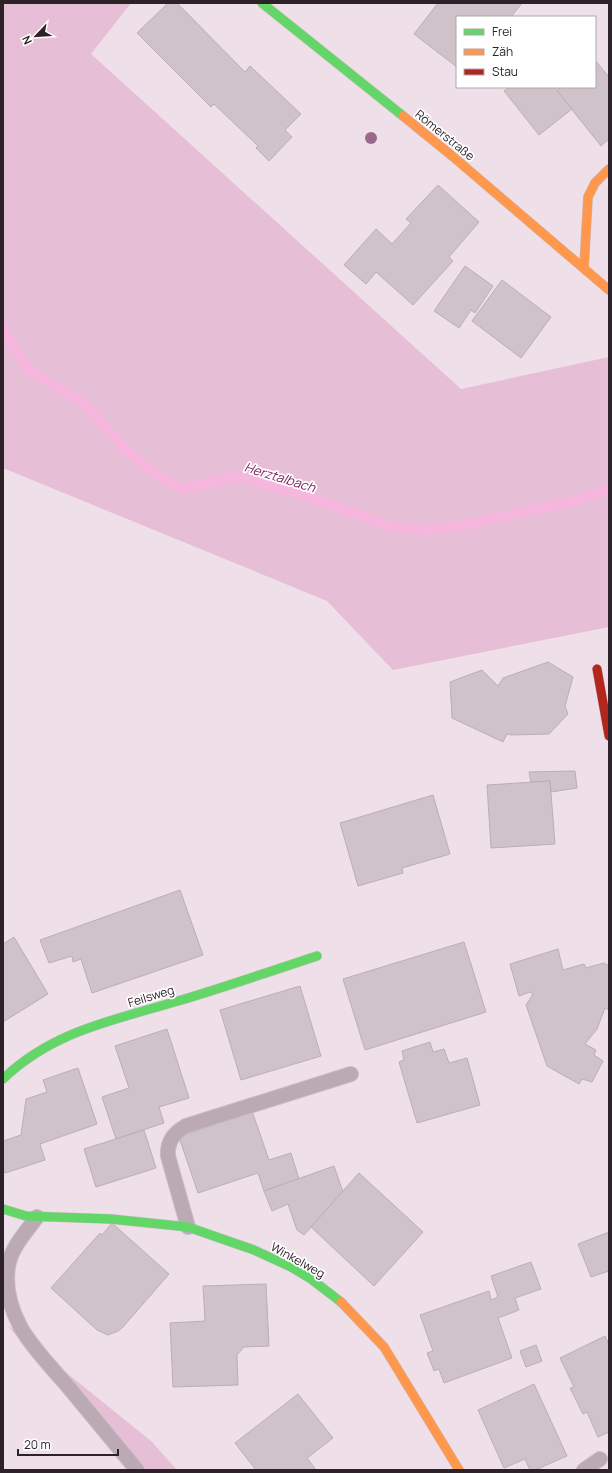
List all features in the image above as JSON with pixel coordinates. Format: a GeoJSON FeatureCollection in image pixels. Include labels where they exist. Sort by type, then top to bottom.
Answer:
{"type":"FeatureCollection","features":[{"type":"Feature","properties":{"kind":"street","name":"Römerstraße"},"geometry":{"type":"LineString","coordinates":[[262,3],[451,155],[609,290]]}},
{"type":"Feature","properties":{"kind":"street"},"geometry":{"type":"LineString","coordinates":[[584,268],[588,197],[595,183],[609,169]]}},
{"type":"Feature","properties":{"kind":"street"},"geometry":{"type":"LineString","coordinates":[[597,670],[609,736]]}},
{"type":"Feature","properties":{"kind":"street","name":"Feilsweg"},"geometry":{"type":"LineString","coordinates":[[3,1079],[17,1064],[30,1055],[84,1030],[317,956]]}},
{"type":"Feature","properties":{"kind":"street"},"geometry":{"type":"LineString","coordinates":[[3,1209],[21,1215],[37,1217]]}},
{"type":"Feature","properties":{"kind":"street","name":"Winkelweg"},"geometry":{"type":"LineString","coordinates":[[37,1217],[111,1219],[188,1227],[260,1253],[291,1267],[331,1293],[384,1347],[459,1470]]}},
{"type":"Feature","properties":{"kind":"lane"},"geometry":{"type":"LineString","coordinates":[[188,1227],[168,1156],[168,1146],[176,1132],[186,1126],[351,1074]]}},
{"type":"Feature","properties":{"kind":"lane"},"geometry":{"type":"LineString","coordinates":[[37,1217],[12,1251],[8,1265],[7,1288],[14,1315],[20,1328],[48,1364],[137,1470]]}},
{"type":"Feature","properties":{"kind":"lane"},"geometry":{"type":"LineString","coordinates":[[584,1470],[600,1459]]}},
{"type":"Feature","properties":{"kind":"shaded area"},"geometry":{"type":"Polygon","coordinates":[[[3,3],[131,3],[91,54],[461,389],[609,357],[609,627],[393,670],[327,601],[3,468],[3,3]]]}},
{"type":"Feature","properties":{"kind":"shaded area"},"geometry":{"type":"Polygon","coordinates":[[[6,1324],[151,1441],[177,1470],[135,1470],[6,1324]]]}},
{"type":"Feature","properties":{"kind":"building"},"geometry":{"type":"Polygon","coordinates":[[[168,3],[177,3],[245,72],[250,66],[301,114],[285,130],[292,137],[269,161],[256,148],[258,146],[214,104],[211,107],[137,33],[168,3]]]}},
{"type":"Feature","properties":{"kind":"building"},"geometry":{"type":"Polygon","coordinates":[[[438,3],[522,3],[512,16],[456,16],[456,66],[414,34],[438,3]]]}},
{"type":"Feature","properties":{"kind":"building"},"geometry":{"type":"Polygon","coordinates":[[[596,61],[609,77],[609,139],[601,146],[557,91],[560,88],[596,88],[596,61]]]}},
{"type":"Feature","properties":{"kind":"building"},"geometry":{"type":"Polygon","coordinates":[[[508,88],[560,88],[557,91],[572,109],[539,135],[504,91],[508,88]]]}},
{"type":"Feature","properties":{"kind":"building"},"geometry":{"type":"Polygon","coordinates":[[[438,185],[479,222],[449,257],[453,261],[413,305],[376,272],[366,284],[344,265],[376,229],[392,244],[411,223],[406,219],[438,185]]]}},
{"type":"Feature","properties":{"kind":"building"},"geometry":{"type":"Polygon","coordinates":[[[465,266],[493,286],[475,313],[471,310],[459,328],[434,311],[465,266]]]}},
{"type":"Feature","properties":{"kind":"building"},"geometry":{"type":"Polygon","coordinates":[[[502,280],[551,317],[521,358],[472,321],[502,280]]]}},
{"type":"Feature","properties":{"kind":"building"},"geometry":{"type":"Polygon","coordinates":[[[548,662],[573,677],[565,706],[568,714],[549,734],[507,734],[503,742],[452,718],[450,682],[482,670],[498,686],[503,678],[548,662]]]}},
{"type":"Feature","properties":{"kind":"building"},"geometry":{"type":"Polygon","coordinates":[[[575,771],[577,788],[551,792],[550,781],[531,782],[529,772],[575,771]]]}},
{"type":"Feature","properties":{"kind":"building"},"geometry":{"type":"Polygon","coordinates":[[[550,781],[555,844],[491,848],[487,785],[550,781]]]}},
{"type":"Feature","properties":{"kind":"building"},"geometry":{"type":"Polygon","coordinates":[[[433,795],[450,854],[402,868],[403,873],[358,886],[340,823],[433,795]]]}},
{"type":"Feature","properties":{"kind":"building"},"geometry":{"type":"Polygon","coordinates":[[[180,890],[203,955],[92,993],[81,959],[73,962],[72,956],[49,963],[40,940],[180,890]]]}},
{"type":"Feature","properties":{"kind":"building"},"geometry":{"type":"Polygon","coordinates":[[[14,937],[48,994],[3,1022],[3,944],[14,937]]]}},
{"type":"Feature","properties":{"kind":"building"},"geometry":{"type":"Polygon","coordinates":[[[464,942],[486,1012],[365,1050],[343,979],[464,942]]]}},
{"type":"Feature","properties":{"kind":"building"},"geometry":{"type":"Polygon","coordinates":[[[558,949],[563,970],[584,964],[586,968],[604,963],[609,966],[609,1010],[605,1008],[597,1029],[585,1044],[596,1050],[594,1055],[603,1061],[592,1082],[582,1079],[579,1084],[547,1066],[526,1005],[533,994],[530,992],[519,996],[510,964],[558,949]]]}},
{"type":"Feature","properties":{"kind":"building"},"geometry":{"type":"Polygon","coordinates":[[[300,986],[321,1056],[241,1080],[220,1010],[300,986]]]}},
{"type":"Feature","properties":{"kind":"building"},"geometry":{"type":"Polygon","coordinates":[[[167,1029],[189,1098],[159,1107],[164,1123],[116,1139],[102,1097],[129,1088],[115,1046],[167,1029]]]}},
{"type":"Feature","properties":{"kind":"building"},"geometry":{"type":"Polygon","coordinates":[[[430,1042],[433,1052],[444,1049],[449,1063],[467,1058],[480,1105],[417,1123],[399,1062],[404,1060],[402,1051],[430,1042]]]}},
{"type":"Feature","properties":{"kind":"building"},"geometry":{"type":"Polygon","coordinates":[[[78,1068],[97,1124],[40,1144],[45,1160],[5,1173],[3,1168],[3,1141],[21,1135],[26,1099],[47,1092],[43,1080],[78,1068]]]}},
{"type":"Feature","properties":{"kind":"building"},"geometry":{"type":"Polygon","coordinates":[[[252,1111],[269,1160],[291,1153],[299,1179],[264,1191],[258,1173],[198,1193],[179,1137],[252,1111]]]}},
{"type":"Feature","properties":{"kind":"building"},"geometry":{"type":"Polygon","coordinates":[[[144,1130],[156,1168],[96,1187],[84,1149],[144,1130]]]}},
{"type":"Feature","properties":{"kind":"building"},"geometry":{"type":"Polygon","coordinates":[[[334,1166],[343,1192],[304,1235],[297,1230],[288,1204],[272,1211],[264,1191],[334,1166]]]}},
{"type":"Feature","properties":{"kind":"building"},"geometry":{"type":"Polygon","coordinates":[[[359,1173],[423,1232],[374,1286],[311,1227],[359,1173]]]}},
{"type":"Feature","properties":{"kind":"building"},"geometry":{"type":"Polygon","coordinates":[[[112,1223],[169,1274],[123,1327],[108,1335],[97,1330],[51,1288],[100,1233],[102,1235],[112,1223]]]}},
{"type":"Feature","properties":{"kind":"building"},"geometry":{"type":"Polygon","coordinates":[[[609,1232],[609,1271],[591,1277],[578,1244],[609,1232]]]}},
{"type":"Feature","properties":{"kind":"building"},"geometry":{"type":"Polygon","coordinates":[[[531,1262],[541,1289],[515,1298],[519,1310],[498,1318],[512,1358],[444,1383],[439,1369],[434,1371],[427,1353],[433,1351],[420,1315],[489,1291],[491,1300],[498,1297],[491,1276],[531,1262]]]}},
{"type":"Feature","properties":{"kind":"building"},"geometry":{"type":"Polygon","coordinates":[[[266,1284],[269,1346],[244,1347],[237,1355],[238,1385],[173,1387],[170,1323],[205,1321],[203,1286],[266,1284]]]}},
{"type":"Feature","properties":{"kind":"building"},"geometry":{"type":"Polygon","coordinates":[[[605,1336],[609,1345],[609,1432],[598,1437],[587,1412],[583,1414],[570,1388],[574,1387],[560,1358],[605,1336]]]}},
{"type":"Feature","properties":{"kind":"building"},"geometry":{"type":"Polygon","coordinates":[[[536,1345],[542,1361],[526,1367],[520,1351],[536,1345]]]}},
{"type":"Feature","properties":{"kind":"building"},"geometry":{"type":"Polygon","coordinates":[[[534,1384],[567,1456],[535,1470],[530,1470],[525,1459],[504,1468],[478,1410],[534,1384]]]}},
{"type":"Feature","properties":{"kind":"building"},"geometry":{"type":"Polygon","coordinates":[[[298,1394],[333,1438],[307,1458],[316,1470],[256,1470],[235,1443],[298,1394]]]}},
{"type":"Feature","properties":{"kind":"waterway","name":"Herztalbach"},"geometry":{"type":"LineString","coordinates":[[3,325],[6,334],[28,370],[83,403],[127,451],[146,467],[181,489],[239,476],[300,494],[392,527],[426,530],[469,524],[574,501],[609,489]]}},
{"type":"Feature","properties":{"kind":"traffic: fast"},"geometry":{"type":"LineString","coordinates":[[262,3],[403,116]]}},
{"type":"Feature","properties":{"kind":"traffic: fast"},"geometry":{"type":"LineString","coordinates":[[3,1079],[42,1049],[85,1029],[213,990],[317,956]]}},
{"type":"Feature","properties":{"kind":"traffic: fast"},"geometry":{"type":"LineString","coordinates":[[3,1209],[26,1216],[111,1219],[188,1227],[254,1250],[291,1267],[311,1279],[341,1302]]}},
{"type":"Feature","properties":{"kind":"traffic: slow"},"geometry":{"type":"LineString","coordinates":[[403,116],[609,290]]}},
{"type":"Feature","properties":{"kind":"traffic: slow"},"geometry":{"type":"LineString","coordinates":[[584,268],[588,197],[595,183],[609,169]]}},
{"type":"Feature","properties":{"kind":"traffic: slow"},"geometry":{"type":"LineString","coordinates":[[341,1302],[384,1347],[459,1470]]}},
{"type":"Feature","properties":{"kind":"traffic: jam"},"geometry":{"type":"LineString","coordinates":[[597,669],[609,736]]}}]}
